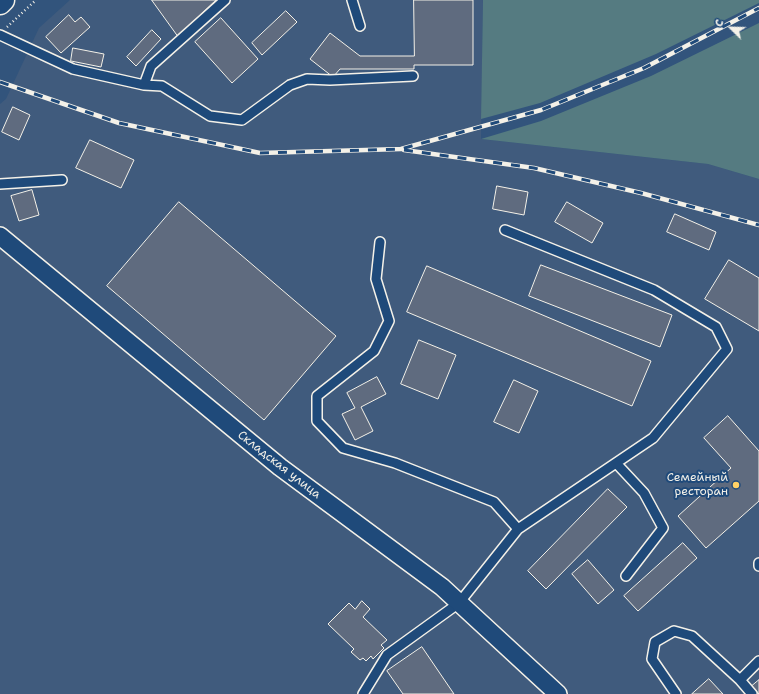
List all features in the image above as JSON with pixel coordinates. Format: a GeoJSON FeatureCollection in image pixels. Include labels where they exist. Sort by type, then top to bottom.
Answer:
{"type":"FeatureCollection","features":[{"type":"Feature","properties":{"kind":"street","name":"Складская улица"},"geometry":{"type":"LineString","coordinates":[[0,236],[280,467],[442,587],[558,694]]}},
{"type":"Feature","properties":{"kind":"lane"},"geometry":{"type":"LineString","coordinates":[[144,85],[151,66],[225,0]]}},
{"type":"Feature","properties":{"kind":"lane"},"geometry":{"type":"LineString","coordinates":[[352,0],[360,26]]}},
{"type":"Feature","properties":{"kind":"lane"},"geometry":{"type":"LineString","coordinates":[[3,32],[73,69],[144,85],[162,86],[210,116],[242,120],[290,85],[307,78],[330,80],[413,76]]}},
{"type":"Feature","properties":{"kind":"lane"},"geometry":{"type":"LineString","coordinates":[[0,184],[62,180]]}},
{"type":"Feature","properties":{"kind":"lane"},"geometry":{"type":"LineString","coordinates":[[364,694],[388,655],[459,602],[518,530],[653,438],[727,349],[716,327],[654,290],[505,230]]}},
{"type":"Feature","properties":{"kind":"lane"},"geometry":{"type":"LineString","coordinates":[[380,242],[376,279],[389,321],[374,351],[317,396],[317,421],[343,448],[395,463],[494,502],[518,530]]}},
{"type":"Feature","properties":{"kind":"lane"},"geometry":{"type":"LineString","coordinates":[[616,463],[644,494],[663,528],[626,576]]}},
{"type":"Feature","properties":{"kind":"lane"},"geometry":{"type":"LineString","coordinates":[[676,694],[652,659],[655,642],[674,631],[692,636],[740,680],[752,694]]}},
{"type":"Feature","properties":{"kind":"lane"},"geometry":{"type":"LineString","coordinates":[[740,680],[759,661]]}},
{"type":"Feature","properties":{"kind":"path"},"geometry":{"type":"LineString","coordinates":[[3,32],[36,0]]}},
{"type":"Feature","properties":{"kind":"shaded area"},"geometry":{"type":"Polygon","coordinates":[[[70,0],[483,0],[481,139],[708,164],[759,179],[759,694],[0,694],[0,104],[6,99],[39,28],[70,0]]]}},
{"type":"Feature","properties":{"kind":"green space"},"geometry":{"type":"Polygon","coordinates":[[[483,0],[759,0],[759,3],[656,54],[540,103],[481,119],[483,0]]]}},
{"type":"Feature","properties":{"kind":"green space"},"geometry":{"type":"Polygon","coordinates":[[[759,23],[759,179],[708,164],[481,139],[541,121],[651,76],[759,23]]]}},
{"type":"Feature","properties":{"kind":"building"},"geometry":{"type":"Polygon","coordinates":[[[152,0],[216,0],[178,36],[152,0]]]}},
{"type":"Feature","properties":{"kind":"building"},"geometry":{"type":"Polygon","coordinates":[[[414,0],[473,0],[473,65],[414,65],[414,69],[340,69],[333,77],[310,59],[330,33],[360,56],[414,56],[414,0]]]}},
{"type":"Feature","properties":{"kind":"building"},"geometry":{"type":"Polygon","coordinates":[[[286,11],[297,22],[262,55],[252,43],[286,11]]]}},
{"type":"Feature","properties":{"kind":"building"},"geometry":{"type":"Polygon","coordinates":[[[69,15],[75,22],[81,17],[90,27],[61,53],[46,37],[69,15]]]}},
{"type":"Feature","properties":{"kind":"building"},"geometry":{"type":"Polygon","coordinates":[[[221,18],[258,59],[232,83],[195,42],[221,18]]]}},
{"type":"Feature","properties":{"kind":"building"},"geometry":{"type":"Polygon","coordinates":[[[152,30],[161,39],[136,66],[127,57],[152,30]]]}},
{"type":"Feature","properties":{"kind":"building"},"geometry":{"type":"Polygon","coordinates":[[[73,48],[104,54],[101,67],[71,61],[73,48]]]}},
{"type":"Feature","properties":{"kind":"building"},"geometry":{"type":"Polygon","coordinates":[[[13,107],[30,115],[19,140],[2,132],[13,107]]]}},
{"type":"Feature","properties":{"kind":"building"},"geometry":{"type":"Polygon","coordinates":[[[90,140],[134,160],[121,188],[76,168],[90,140]]]}},
{"type":"Feature","properties":{"kind":"building"},"geometry":{"type":"Polygon","coordinates":[[[497,186],[528,192],[524,215],[493,209],[497,186]]]}},
{"type":"Feature","properties":{"kind":"building"},"geometry":{"type":"Polygon","coordinates":[[[32,190],[39,215],[19,221],[11,196],[32,190]]]}},
{"type":"Feature","properties":{"kind":"building"},"geometry":{"type":"Polygon","coordinates":[[[179,202],[336,336],[264,420],[107,286],[179,202]]]}},
{"type":"Feature","properties":{"kind":"building"},"geometry":{"type":"Polygon","coordinates":[[[567,202],[603,223],[592,243],[555,222],[567,202]]]}},
{"type":"Feature","properties":{"kind":"building"},"geometry":{"type":"Polygon","coordinates":[[[675,214],[716,232],[709,250],[667,232],[675,214]]]}},
{"type":"Feature","properties":{"kind":"building"},"geometry":{"type":"Polygon","coordinates":[[[729,260],[759,278],[759,331],[705,299],[729,260]]]}},
{"type":"Feature","properties":{"kind":"building"},"geometry":{"type":"Polygon","coordinates":[[[541,265],[672,315],[660,347],[529,296],[541,265]]]}},
{"type":"Feature","properties":{"kind":"building"},"geometry":{"type":"Polygon","coordinates":[[[427,266],[651,361],[632,406],[407,312],[427,266]]]}},
{"type":"Feature","properties":{"kind":"building"},"geometry":{"type":"Polygon","coordinates":[[[419,340],[456,355],[438,399],[401,384],[419,340]]]}},
{"type":"Feature","properties":{"kind":"building"},"geometry":{"type":"Polygon","coordinates":[[[377,377],[386,394],[361,407],[373,431],[355,440],[342,414],[355,408],[347,393],[377,377]]]}},
{"type":"Feature","properties":{"kind":"building"},"geometry":{"type":"Polygon","coordinates":[[[514,380],[538,391],[519,433],[494,422],[514,380]]]}},
{"type":"Feature","properties":{"kind":"building","name":"Семейный ресторан"},"geometry":{"type":"Polygon","coordinates":[[[728,416],[759,451],[759,501],[706,548],[678,516],[731,468],[704,438],[728,416]]]}},
{"type":"Feature","properties":{"kind":"building"},"geometry":{"type":"Polygon","coordinates":[[[608,489],[627,507],[546,589],[528,571],[608,489]]]}},
{"type":"Feature","properties":{"kind":"building"},"geometry":{"type":"Polygon","coordinates":[[[683,543],[697,558],[638,611],[624,596],[683,543]]]}},
{"type":"Feature","properties":{"kind":"building"},"geometry":{"type":"Polygon","coordinates":[[[588,560],[614,590],[598,604],[572,574],[588,560]]]}},
{"type":"Feature","properties":{"kind":"building"},"geometry":{"type":"Polygon","coordinates":[[[362,601],[370,609],[363,617],[387,640],[381,645],[384,648],[373,659],[371,656],[366,661],[363,658],[360,660],[351,652],[354,649],[328,624],[349,603],[355,609],[362,601]]]}},
{"type":"Feature","properties":{"kind":"building"},"geometry":{"type":"Polygon","coordinates":[[[422,647],[454,694],[403,694],[387,671],[422,647]]]}},
{"type":"Feature","properties":{"kind":"building"},"geometry":{"type":"Polygon","coordinates":[[[709,679],[723,694],[692,694],[709,679]]]}},
{"type":"Feature","properties":{"kind":"building"},"geometry":{"type":"Polygon","coordinates":[[[759,680],[759,694],[752,686],[759,680]]]}},
{"type":"Feature","properties":{"kind":"railway"},"geometry":{"type":"LineString","coordinates":[[0,82],[119,123],[260,153],[401,149],[541,110],[644,68],[759,8]]}},
{"type":"Feature","properties":{"kind":"railway"},"geometry":{"type":"LineString","coordinates":[[404,150],[534,168],[641,193],[759,225]]}},
{"type":"Feature","properties":{"kind":"place","name":"Семейный ресторан"},"geometry":{"type":"Point","coordinates":[736,485]}}]}
